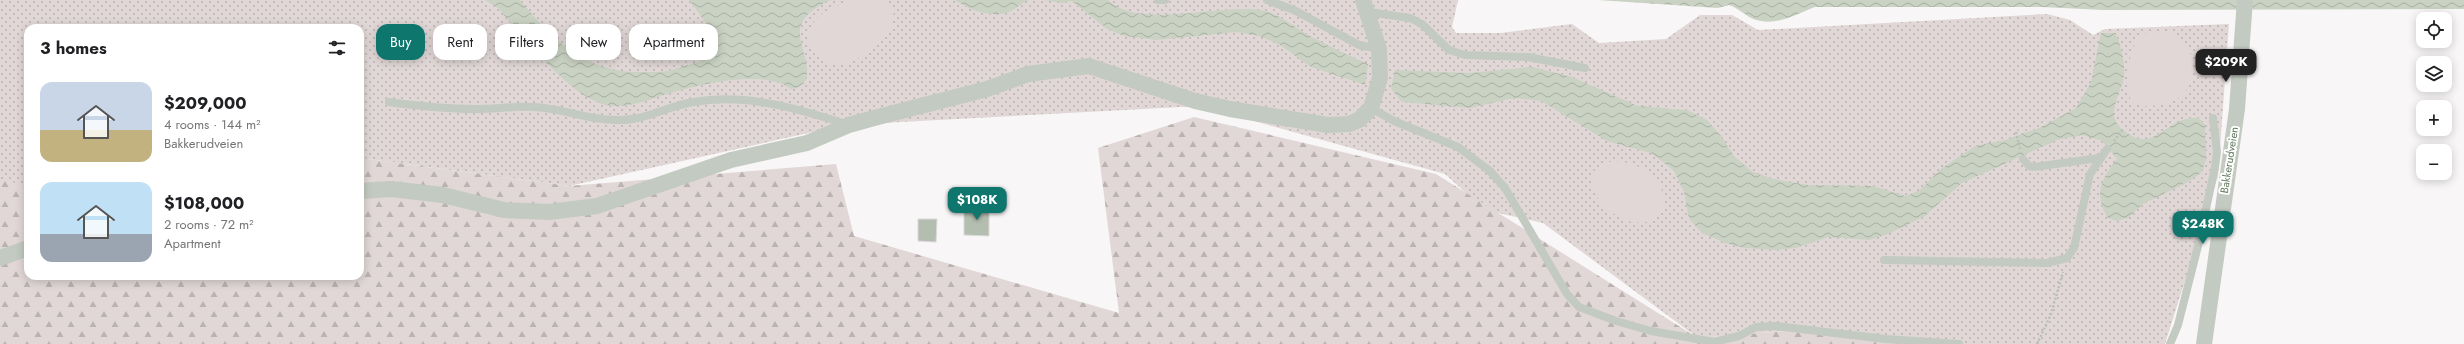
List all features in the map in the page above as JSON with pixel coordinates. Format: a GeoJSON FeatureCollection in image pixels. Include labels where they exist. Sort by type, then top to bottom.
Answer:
{"type":"FeatureCollection","features":[{"type":"Feature","properties":{"kind":"street","name":"Bakkerudveien"},"geometry":{"type":"LineString","coordinates":[[2204,344],[2237,109],[2245,0]]}},
{"type":"Feature","properties":{"kind":"street"},"geometry":{"type":"LineString","coordinates":[[364,191],[392,188],[443,195],[504,210],[549,212],[597,206],[731,160],[807,143],[849,125],[987,89],[1028,74],[1089,66],[1195,101],[1293,120],[1339,125],[1359,120],[1372,108],[1380,78],[1379,49],[1366,6]]}},
{"type":"Feature","properties":{"kind":"street"},"geometry":{"type":"LineString","coordinates":[[0,258],[24,249]]}},
{"type":"Feature","properties":{"kind":"lane"},"geometry":{"type":"LineString","coordinates":[[1158,0],[1164,0]]}},
{"type":"Feature","properties":{"kind":"lane"},"geometry":{"type":"LineString","coordinates":[[1267,0],[1294,10],[1359,45],[1379,49]]}},
{"type":"Feature","properties":{"kind":"lane"},"geometry":{"type":"LineString","coordinates":[[1366,6],[1410,18],[1422,24],[1449,50],[1464,55],[1528,57],[1585,68]]}},
{"type":"Feature","properties":{"kind":"lane"},"geometry":{"type":"LineString","coordinates":[[389,102],[438,109],[534,107],[598,119],[620,120],[644,117],[691,102],[722,98],[764,101],[800,109],[849,125]]}},
{"type":"Feature","properties":{"kind":"lane"},"geometry":{"type":"LineString","coordinates":[[1372,108],[1394,121],[1458,146],[1490,171],[1505,188],[1567,294],[1579,307],[1592,313],[1651,330],[1714,342],[1739,336],[1756,327],[1775,326],[1886,339],[1959,344]]}},
{"type":"Feature","properties":{"kind":"lane"},"geometry":{"type":"LineString","coordinates":[[2170,344],[2178,325],[2198,246],[2215,167],[2217,152],[2213,118]]}},
{"type":"Feature","properties":{"kind":"lane"},"geometry":{"type":"LineString","coordinates":[[1884,260],[2001,264],[2047,262],[2067,258],[2074,248],[2090,174],[2099,158],[2107,149]]}},
{"type":"Feature","properties":{"kind":"lane"},"geometry":{"type":"LineString","coordinates":[[2023,159],[2029,166],[2034,167],[2099,158]]}},
{"type":"Feature","properties":{"kind":"path"},"geometry":{"type":"LineString","coordinates":[[2016,132],[2023,159]]}},
{"type":"Feature","properties":{"kind":"path"},"geometry":{"type":"LineString","coordinates":[[2037,344],[2051,314],[2067,258]]}},
{"type":"Feature","properties":{"kind":"green space"},"geometry":{"type":"Polygon","coordinates":[[[0,0],[1458,0],[1452,27],[1456,33],[1501,33],[1572,24],[1599,43],[1666,39],[1700,15],[1732,15],[1758,30],[2047,14],[2070,20],[2093,35],[2105,29],[2229,24],[2218,176],[2165,344],[1906,344],[1785,331],[1698,338],[1543,223],[1485,210],[1445,174],[1200,106],[845,125],[569,186],[364,159],[364,24],[24,24],[24,186],[0,180],[0,0]]]}},
{"type":"Feature","properties":{"kind":"green space"},"geometry":{"type":"Polygon","coordinates":[[[853,0],[886,0],[893,11],[893,23],[887,34],[878,45],[866,54],[853,61],[840,65],[829,64],[814,53],[809,42],[809,33],[816,20],[826,11],[853,0]]]}},
{"type":"Feature","properties":{"kind":"green space"},"geometry":{"type":"Polygon","coordinates":[[[2152,31],[2171,32],[2180,38],[2190,53],[2193,71],[2188,88],[2181,97],[2169,102],[2145,106],[2138,105],[2131,101],[2128,87],[2128,69],[2134,45],[2142,35],[2152,31]]]}},
{"type":"Feature","properties":{"kind":"green space"},"geometry":{"type":"Polygon","coordinates":[[[1194,117],[1436,174],[1698,338],[1785,331],[1906,344],[0,344],[0,179],[24,185],[24,280],[364,280],[364,159],[569,186],[836,164],[854,236],[1119,313],[1098,148],[1194,117]]]}},
{"type":"Feature","properties":{"kind":"green space"},"geometry":{"type":"Polygon","coordinates":[[[1615,161],[1624,162],[1641,168],[1655,179],[1663,194],[1664,204],[1656,218],[1641,222],[1626,220],[1611,212],[1600,201],[1593,189],[1592,177],[1599,167],[1615,161]]]}},
{"type":"Feature","properties":{"kind":"water"},"geometry":{"type":"Polygon","coordinates":[[[485,0],[520,0],[541,24],[512,24],[498,8],[485,0]]]}},
{"type":"Feature","properties":{"kind":"water"},"geometry":{"type":"Polygon","coordinates":[[[689,0],[831,0],[812,11],[801,24],[800,36],[807,73],[805,80],[800,86],[791,89],[779,83],[764,80],[729,80],[678,91],[634,104],[610,106],[588,98],[560,76],[544,60],[558,60],[558,40],[566,47],[566,60],[586,60],[619,71],[668,71],[702,60],[718,60],[718,24],[707,24],[689,0]]]}},
{"type":"Feature","properties":{"kind":"water"},"geometry":{"type":"Polygon","coordinates":[[[955,0],[1029,0],[1009,12],[992,14],[973,10],[955,0]]]}},
{"type":"Feature","properties":{"kind":"water"},"geometry":{"type":"Polygon","coordinates":[[[1044,0],[1108,0],[1122,9],[1158,15],[1242,9],[1266,11],[1278,16],[1315,39],[1368,64],[1365,85],[1311,67],[1280,45],[1260,36],[1236,32],[1157,40],[1124,36],[1107,29],[1072,1],[1063,3],[1044,0]]]}},
{"type":"Feature","properties":{"kind":"water"},"geometry":{"type":"Polygon","coordinates":[[[1598,0],[2464,0],[2464,9],[2103,10],[2042,7],[1815,7],[1792,17],[1768,22],[1751,18],[1729,5],[1718,8],[1598,0]]]}},
{"type":"Feature","properties":{"kind":"water"},"geometry":{"type":"Polygon","coordinates":[[[2101,33],[2116,33],[2121,48],[2124,75],[2114,109],[2116,121],[2120,127],[2132,136],[2142,139],[2151,138],[2176,123],[2187,119],[2199,118],[2205,125],[2206,160],[2201,173],[2186,183],[2143,204],[2128,218],[2117,221],[2108,218],[2103,209],[2100,194],[2103,180],[2117,159],[2102,141],[2082,135],[2057,140],[1962,183],[1925,216],[1888,234],[1869,240],[1829,237],[1795,248],[1776,250],[1745,248],[1725,243],[1702,233],[1689,219],[1684,192],[1674,171],[1651,153],[1607,141],[1541,101],[1514,98],[1470,108],[1402,102],[1391,89],[1395,70],[1469,73],[1532,67],[1572,77],[1638,106],[1687,110],[1707,120],[1721,136],[1734,156],[1753,172],[1774,179],[1808,185],[1873,186],[1906,196],[1920,190],[1942,168],[1975,146],[2005,140],[2039,128],[2076,108],[2091,82],[2101,33]]]}},
{"type":"Feature","properties":{"kind":"building"},"geometry":{"type":"Polygon","coordinates":[[[964,206],[989,206],[989,236],[964,235],[964,206]]]}},
{"type":"Feature","properties":{"kind":"building"},"geometry":{"type":"Polygon","coordinates":[[[918,219],[937,219],[936,242],[918,241],[918,219]]]}}]}
